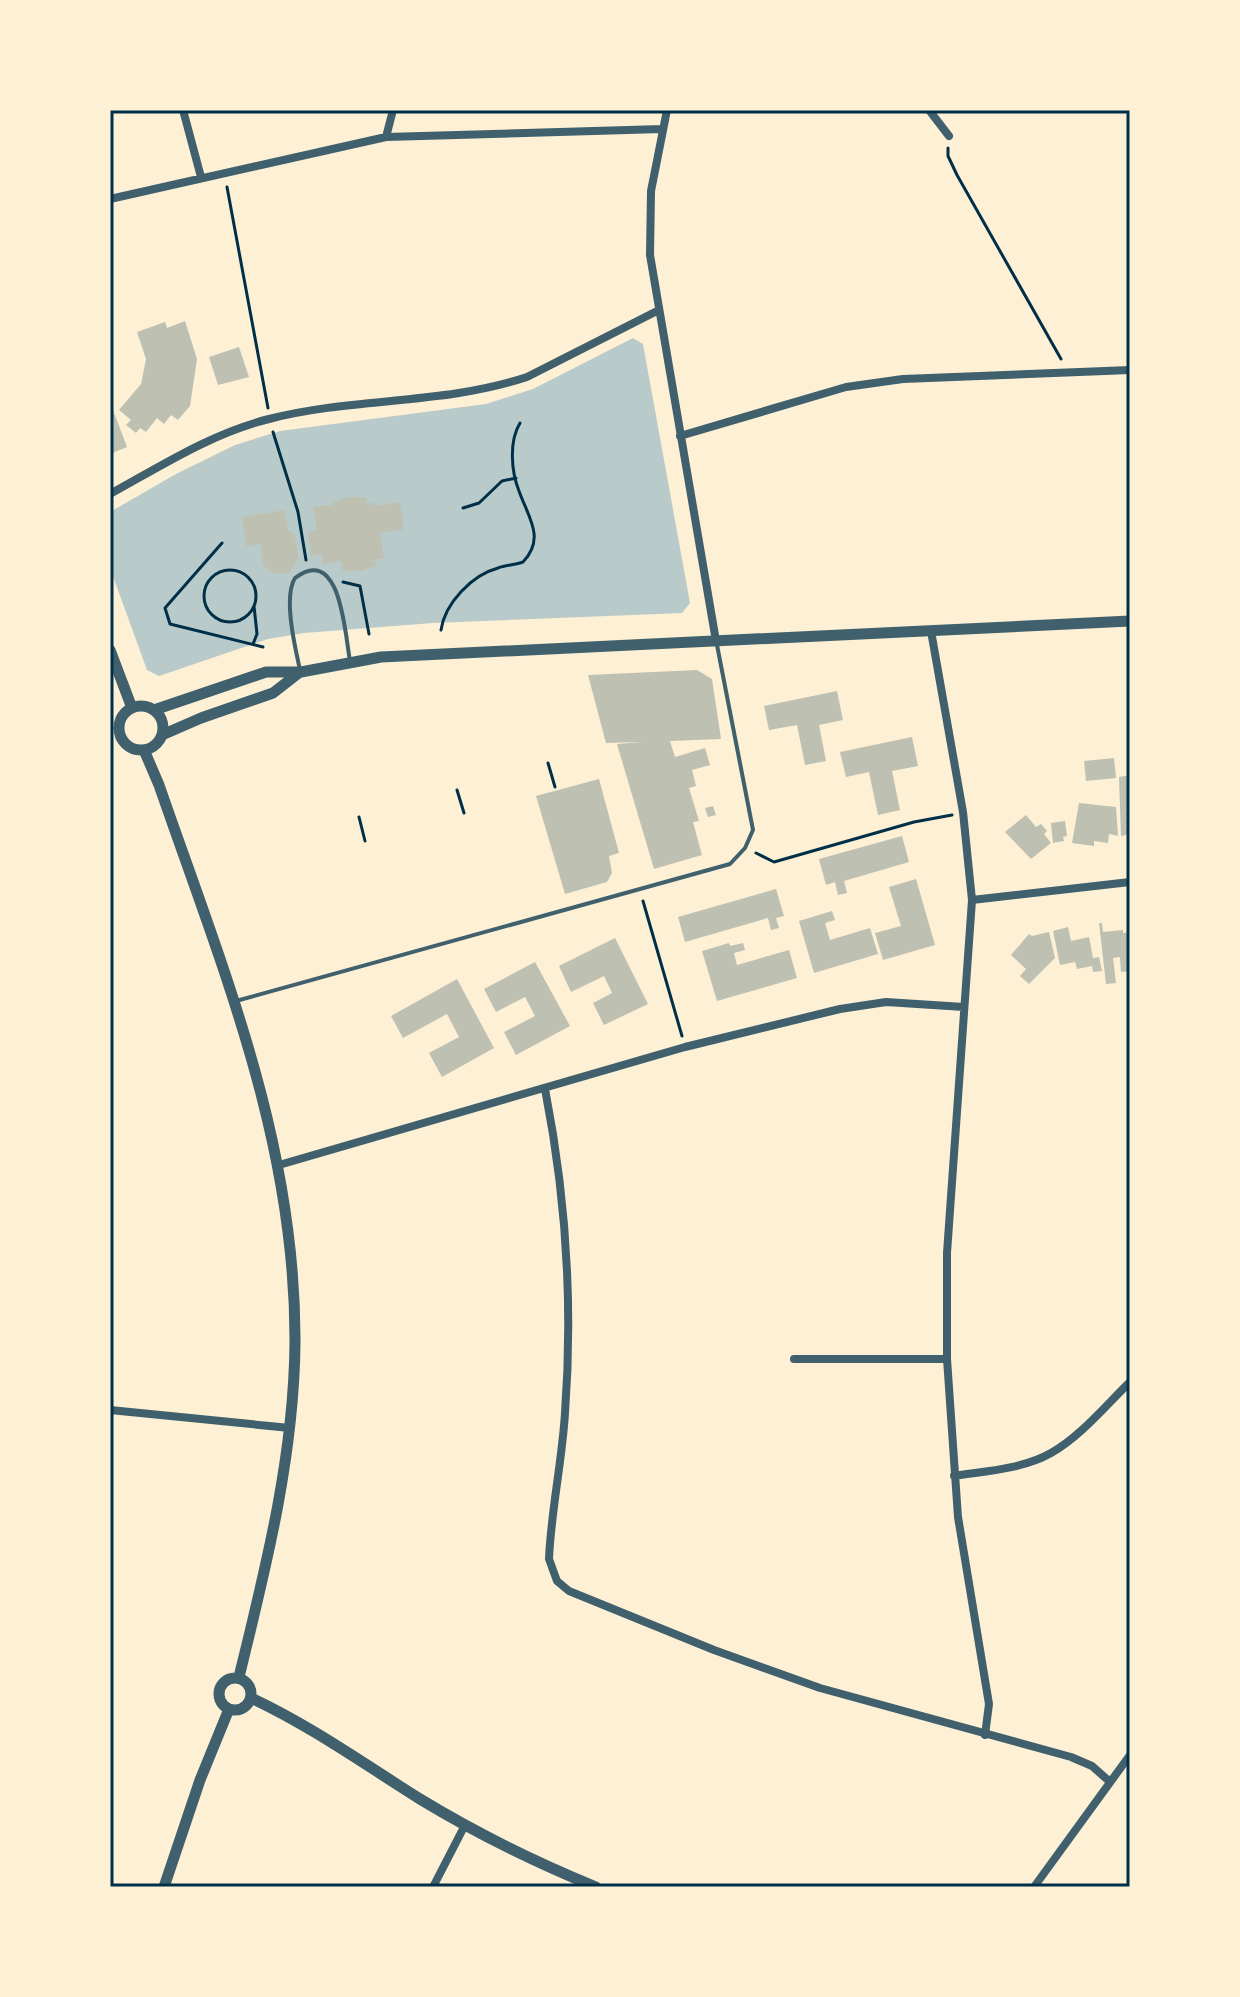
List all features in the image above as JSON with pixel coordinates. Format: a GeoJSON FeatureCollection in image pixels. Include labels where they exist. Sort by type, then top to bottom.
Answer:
{"type":"FeatureCollection","features":[{"type":"Feature","properties":{"kind":"street"},"geometry":{"type":"LineString","coordinates":[[183,110],[201,177]]}},
{"type":"Feature","properties":{"kind":"street"},"geometry":{"type":"LineString","coordinates":[[386,137],[393,110]]}},
{"type":"Feature","properties":{"kind":"street"},"geometry":{"type":"LineString","coordinates":[[667,110],[651,191],[649,232],[659,310],[716,641]]}},
{"type":"Feature","properties":{"kind":"street"},"geometry":{"type":"LineString","coordinates":[[929,110],[949,136]]}},
{"type":"Feature","properties":{"kind":"street"},"geometry":{"type":"LineString","coordinates":[[110,199],[386,137],[662,129]]}},
{"type":"Feature","properties":{"kind":"street"},"geometry":{"type":"LineString","coordinates":[[110,494],[198,446],[248,425],[312,410],[433,398],[527,377],[659,310]]}},
{"type":"Feature","properties":{"kind":"street"},"geometry":{"type":"LineString","coordinates":[[680,436],[866,383],[918,378],[1130,370]]}},
{"type":"Feature","properties":{"kind":"street"},"geometry":{"type":"LineString","coordinates":[[154,710],[266,672],[301,672],[381,657],[1130,621]]}},
{"type":"Feature","properties":{"kind":"street"},"geometry":{"type":"LineString","coordinates":[[931,631],[970,856],[972,900],[947,1253],[947,1359],[954,1476],[968,1591],[989,1704],[985,1735]]}},
{"type":"Feature","properties":{"kind":"street"},"geometry":{"type":"LineString","coordinates":[[110,650],[132,708]]}},
{"type":"Feature","properties":{"kind":"street"},"geometry":{"type":"LineString","coordinates":[[162,735],[162,721],[154,710],[145,706],[132,708],[120,722],[120,734],[127,745],[144,750],[155,745],[162,735],[273,693],[301,672]]}},
{"type":"Feature","properties":{"kind":"street"},"geometry":{"type":"LineString","coordinates":[[144,750],[257,1072],[279,1165],[286,1210],[295,1341],[290,1428],[272,1536],[239,1677]]}},
{"type":"Feature","properties":{"kind":"street"},"geometry":{"type":"LineString","coordinates":[[972,900],[1130,882]]}},
{"type":"Feature","properties":{"kind":"street"},"geometry":{"type":"LineString","coordinates":[[279,1165],[685,1047],[840,1009],[886,1002],[964,1007]]}},
{"type":"Feature","properties":{"kind":"street"},"geometry":{"type":"LineString","coordinates":[[545,1089],[560,1184],[568,1291],[565,1412],[549,1559],[557,1581],[569,1591],[714,1650],[793,1678],[1071,1757],[1092,1766],[1109,1781]]}},
{"type":"Feature","properties":{"kind":"street"},"geometry":{"type":"LineString","coordinates":[[794,1359],[947,1359]]}},
{"type":"Feature","properties":{"kind":"street"},"geometry":{"type":"LineString","coordinates":[[954,1476],[1027,1463],[1051,1453],[1066,1443],[1130,1382]]}},
{"type":"Feature","properties":{"kind":"street"},"geometry":{"type":"LineString","coordinates":[[110,1410],[290,1428]]}},
{"type":"Feature","properties":{"kind":"street"},"geometry":{"type":"LineString","coordinates":[[239,1677],[250,1686],[251,1698],[241,1709],[229,1709],[222,1702],[219,1691],[227,1679],[239,1677]]}},
{"type":"Feature","properties":{"kind":"street"},"geometry":{"type":"LineString","coordinates":[[251,1698],[287,1715],[465,1825],[596,1887]]}},
{"type":"Feature","properties":{"kind":"street"},"geometry":{"type":"LineString","coordinates":[[164,1887],[200,1780],[229,1709]]}},
{"type":"Feature","properties":{"kind":"street"},"geometry":{"type":"LineString","coordinates":[[1034,1887],[1130,1755]]}},
{"type":"Feature","properties":{"kind":"street"},"geometry":{"type":"LineString","coordinates":[[433,1887],[465,1825]]}},
{"type":"Feature","properties":{"kind":"lane"},"geometry":{"type":"LineString","coordinates":[[301,672],[289,594],[295,578],[308,571],[322,573],[334,583],[350,662]]}},
{"type":"Feature","properties":{"kind":"lane"},"geometry":{"type":"LineString","coordinates":[[234,1002],[730,864],[745,848],[753,830],[716,641]]}},
{"type":"Feature","properties":{"kind":"path"},"geometry":{"type":"LineString","coordinates":[[949,136],[948,156],[1062,360]]}},
{"type":"Feature","properties":{"kind":"path"},"geometry":{"type":"LineString","coordinates":[[224,172],[268,409]]}},
{"type":"Feature","properties":{"kind":"path"},"geometry":{"type":"LineString","coordinates":[[441,630],[447,610],[472,582],[496,568],[523,562],[533,548],[535,531],[519,494],[512,444],[520,423]]}},
{"type":"Feature","properties":{"kind":"path"},"geometry":{"type":"LineString","coordinates":[[272,428],[298,512],[308,571]]}},
{"type":"Feature","properties":{"kind":"path"},"geometry":{"type":"LineString","coordinates":[[463,508],[484,501],[502,481],[516,478]]}},
{"type":"Feature","properties":{"kind":"path"},"geometry":{"type":"LineString","coordinates":[[222,543],[165,608],[170,624],[263,647]]}},
{"type":"Feature","properties":{"kind":"path"},"geometry":{"type":"LineString","coordinates":[[253,644],[257,634],[256,598],[252,582],[239,572],[223,571],[209,580],[205,604],[210,612],[225,621],[242,619],[254,606]]}},
{"type":"Feature","properties":{"kind":"path"},"geometry":{"type":"LineString","coordinates":[[360,586],[369,634]]}},
{"type":"Feature","properties":{"kind":"path"},"geometry":{"type":"LineString","coordinates":[[548,763],[555,787]]}},
{"type":"Feature","properties":{"kind":"path"},"geometry":{"type":"LineString","coordinates":[[457,790],[464,813]]}},
{"type":"Feature","properties":{"kind":"path"},"geometry":{"type":"LineString","coordinates":[[745,848],[774,862],[914,822],[963,812]]}},
{"type":"Feature","properties":{"kind":"path"},"geometry":{"type":"LineString","coordinates":[[359,817],[365,841]]}},
{"type":"Feature","properties":{"kind":"path"},"geometry":{"type":"LineString","coordinates":[[640,889],[685,1047]]}},
{"type":"Feature","properties":{"kind":"shaded area"},"geometry":{"type":"Polygon","coordinates":[[[633,338],[643,344],[690,603],[682,613],[433,623],[304,633],[268,639],[159,676],[147,670],[110,568],[110,512],[235,445],[280,431],[486,404],[533,389],[633,338]]]}},
{"type":"Feature","properties":{"kind":"building"},"geometry":{"type":"Polygon","coordinates":[[[185,321],[197,359],[190,406],[178,420],[171,415],[164,424],[157,418],[146,432],[140,428],[136,433],[126,425],[131,420],[119,410],[141,384],[146,359],[137,332],[165,322],[167,328],[185,321]]]}},
{"type":"Feature","properties":{"kind":"building"},"geometry":{"type":"Polygon","coordinates":[[[239,347],[249,377],[218,385],[209,357],[239,347]]]}},
{"type":"Feature","properties":{"kind":"building"},"geometry":{"type":"Polygon","coordinates":[[[110,402],[127,447],[110,454],[110,402]]]}},
{"type":"Feature","properties":{"kind":"building"},"geometry":{"type":"Polygon","coordinates":[[[349,497],[366,497],[367,504],[375,502],[375,506],[400,502],[404,529],[380,533],[384,558],[375,560],[376,566],[360,571],[343,571],[341,561],[323,564],[322,554],[311,556],[307,532],[317,530],[313,507],[333,505],[332,502],[349,497]]]}},
{"type":"Feature","properties":{"kind":"building"},"geometry":{"type":"Polygon","coordinates":[[[285,510],[288,530],[294,534],[297,545],[298,560],[290,572],[274,574],[263,565],[261,544],[247,547],[242,517],[285,510]]]}},
{"type":"Feature","properties":{"kind":"building"},"geometry":{"type":"Polygon","coordinates":[[[697,670],[712,679],[721,739],[670,741],[675,757],[705,748],[710,765],[692,770],[696,786],[689,788],[699,821],[693,822],[702,855],[654,869],[617,744],[642,742],[606,743],[588,675],[697,670]]]}},
{"type":"Feature","properties":{"kind":"building"},"geometry":{"type":"Polygon","coordinates":[[[837,691],[843,720],[819,725],[826,761],[805,765],[797,725],[769,730],[764,706],[837,691]]]}},
{"type":"Feature","properties":{"kind":"building"},"geometry":{"type":"Polygon","coordinates":[[[912,737],[918,766],[892,771],[900,810],[878,815],[869,772],[846,777],[840,752],[912,737]]]}},
{"type":"Feature","properties":{"kind":"building"},"geometry":{"type":"Polygon","coordinates":[[[1114,758],[1116,778],[1086,781],[1084,761],[1114,758]]]}},
{"type":"Feature","properties":{"kind":"building"},"geometry":{"type":"Polygon","coordinates":[[[1130,775],[1130,834],[1121,836],[1119,777],[1130,775]]]}},
{"type":"Feature","properties":{"kind":"building"},"geometry":{"type":"Polygon","coordinates":[[[599,779],[619,853],[609,856],[612,873],[607,882],[565,894],[536,796],[599,779]]]}},
{"type":"Feature","properties":{"kind":"building"},"geometry":{"type":"Polygon","coordinates":[[[1079,803],[1116,807],[1118,836],[1109,834],[1108,843],[1094,841],[1094,846],[1072,843],[1079,803]]]}},
{"type":"Feature","properties":{"kind":"building"},"geometry":{"type":"Polygon","coordinates":[[[713,806],[716,815],[708,817],[705,808],[713,806]]]}},
{"type":"Feature","properties":{"kind":"building"},"geometry":{"type":"Polygon","coordinates":[[[1026,815],[1036,827],[1041,824],[1051,843],[1031,859],[1005,832],[1026,815]]]}},
{"type":"Feature","properties":{"kind":"building"},"geometry":{"type":"Polygon","coordinates":[[[1065,821],[1067,836],[1063,837],[1064,841],[1053,843],[1051,823],[1065,821]]]}},
{"type":"Feature","properties":{"kind":"building"},"geometry":{"type":"Polygon","coordinates":[[[902,836],[909,862],[844,881],[847,893],[838,895],[835,882],[826,885],[819,859],[902,836]]]}},
{"type":"Feature","properties":{"kind":"building"},"geometry":{"type":"Polygon","coordinates":[[[916,879],[935,945],[883,960],[875,933],[901,926],[889,887],[916,879]]]}},
{"type":"Feature","properties":{"kind":"building"},"geometry":{"type":"Polygon","coordinates":[[[776,889],[784,916],[776,918],[779,928],[771,930],[768,918],[685,942],[678,917],[776,889]]]}},
{"type":"Feature","properties":{"kind":"building"},"geometry":{"type":"Polygon","coordinates":[[[832,911],[835,920],[825,923],[830,940],[870,928],[878,954],[814,973],[799,921],[832,911]]]}},
{"type":"Feature","properties":{"kind":"building"},"geometry":{"type":"Polygon","coordinates":[[[1099,923],[1102,923],[1103,932],[1130,932],[1130,971],[1121,972],[1120,957],[1113,958],[1116,983],[1106,984],[1099,923]]]}},
{"type":"Feature","properties":{"kind":"building"},"geometry":{"type":"Polygon","coordinates":[[[1068,927],[1071,941],[1089,937],[1093,958],[1099,957],[1102,971],[1093,972],[1092,966],[1077,969],[1075,962],[1060,965],[1053,931],[1068,927]]]}},
{"type":"Feature","properties":{"kind":"building"},"geometry":{"type":"Polygon","coordinates":[[[1049,932],[1055,958],[1029,984],[1020,976],[1026,969],[1011,955],[1029,934],[1049,932]]]}},
{"type":"Feature","properties":{"kind":"building"},"geometry":{"type":"Polygon","coordinates":[[[615,938],[648,1004],[604,1025],[593,1003],[612,993],[604,976],[571,992],[559,966],[615,938]]]}},
{"type":"Feature","properties":{"kind":"building"},"geometry":{"type":"Polygon","coordinates":[[[729,943],[730,946],[743,943],[745,950],[734,953],[737,965],[789,950],[797,978],[717,1001],[702,951],[729,943]]]}},
{"type":"Feature","properties":{"kind":"building"},"geometry":{"type":"Polygon","coordinates":[[[535,962],[570,1026],[516,1055],[504,1032],[535,1016],[525,997],[496,1012],[484,989],[535,962]]]}},
{"type":"Feature","properties":{"kind":"building"},"geometry":{"type":"Polygon","coordinates":[[[457,979],[494,1048],[442,1077],[429,1053],[459,1037],[447,1014],[403,1038],[391,1016],[457,979]]]}}]}
